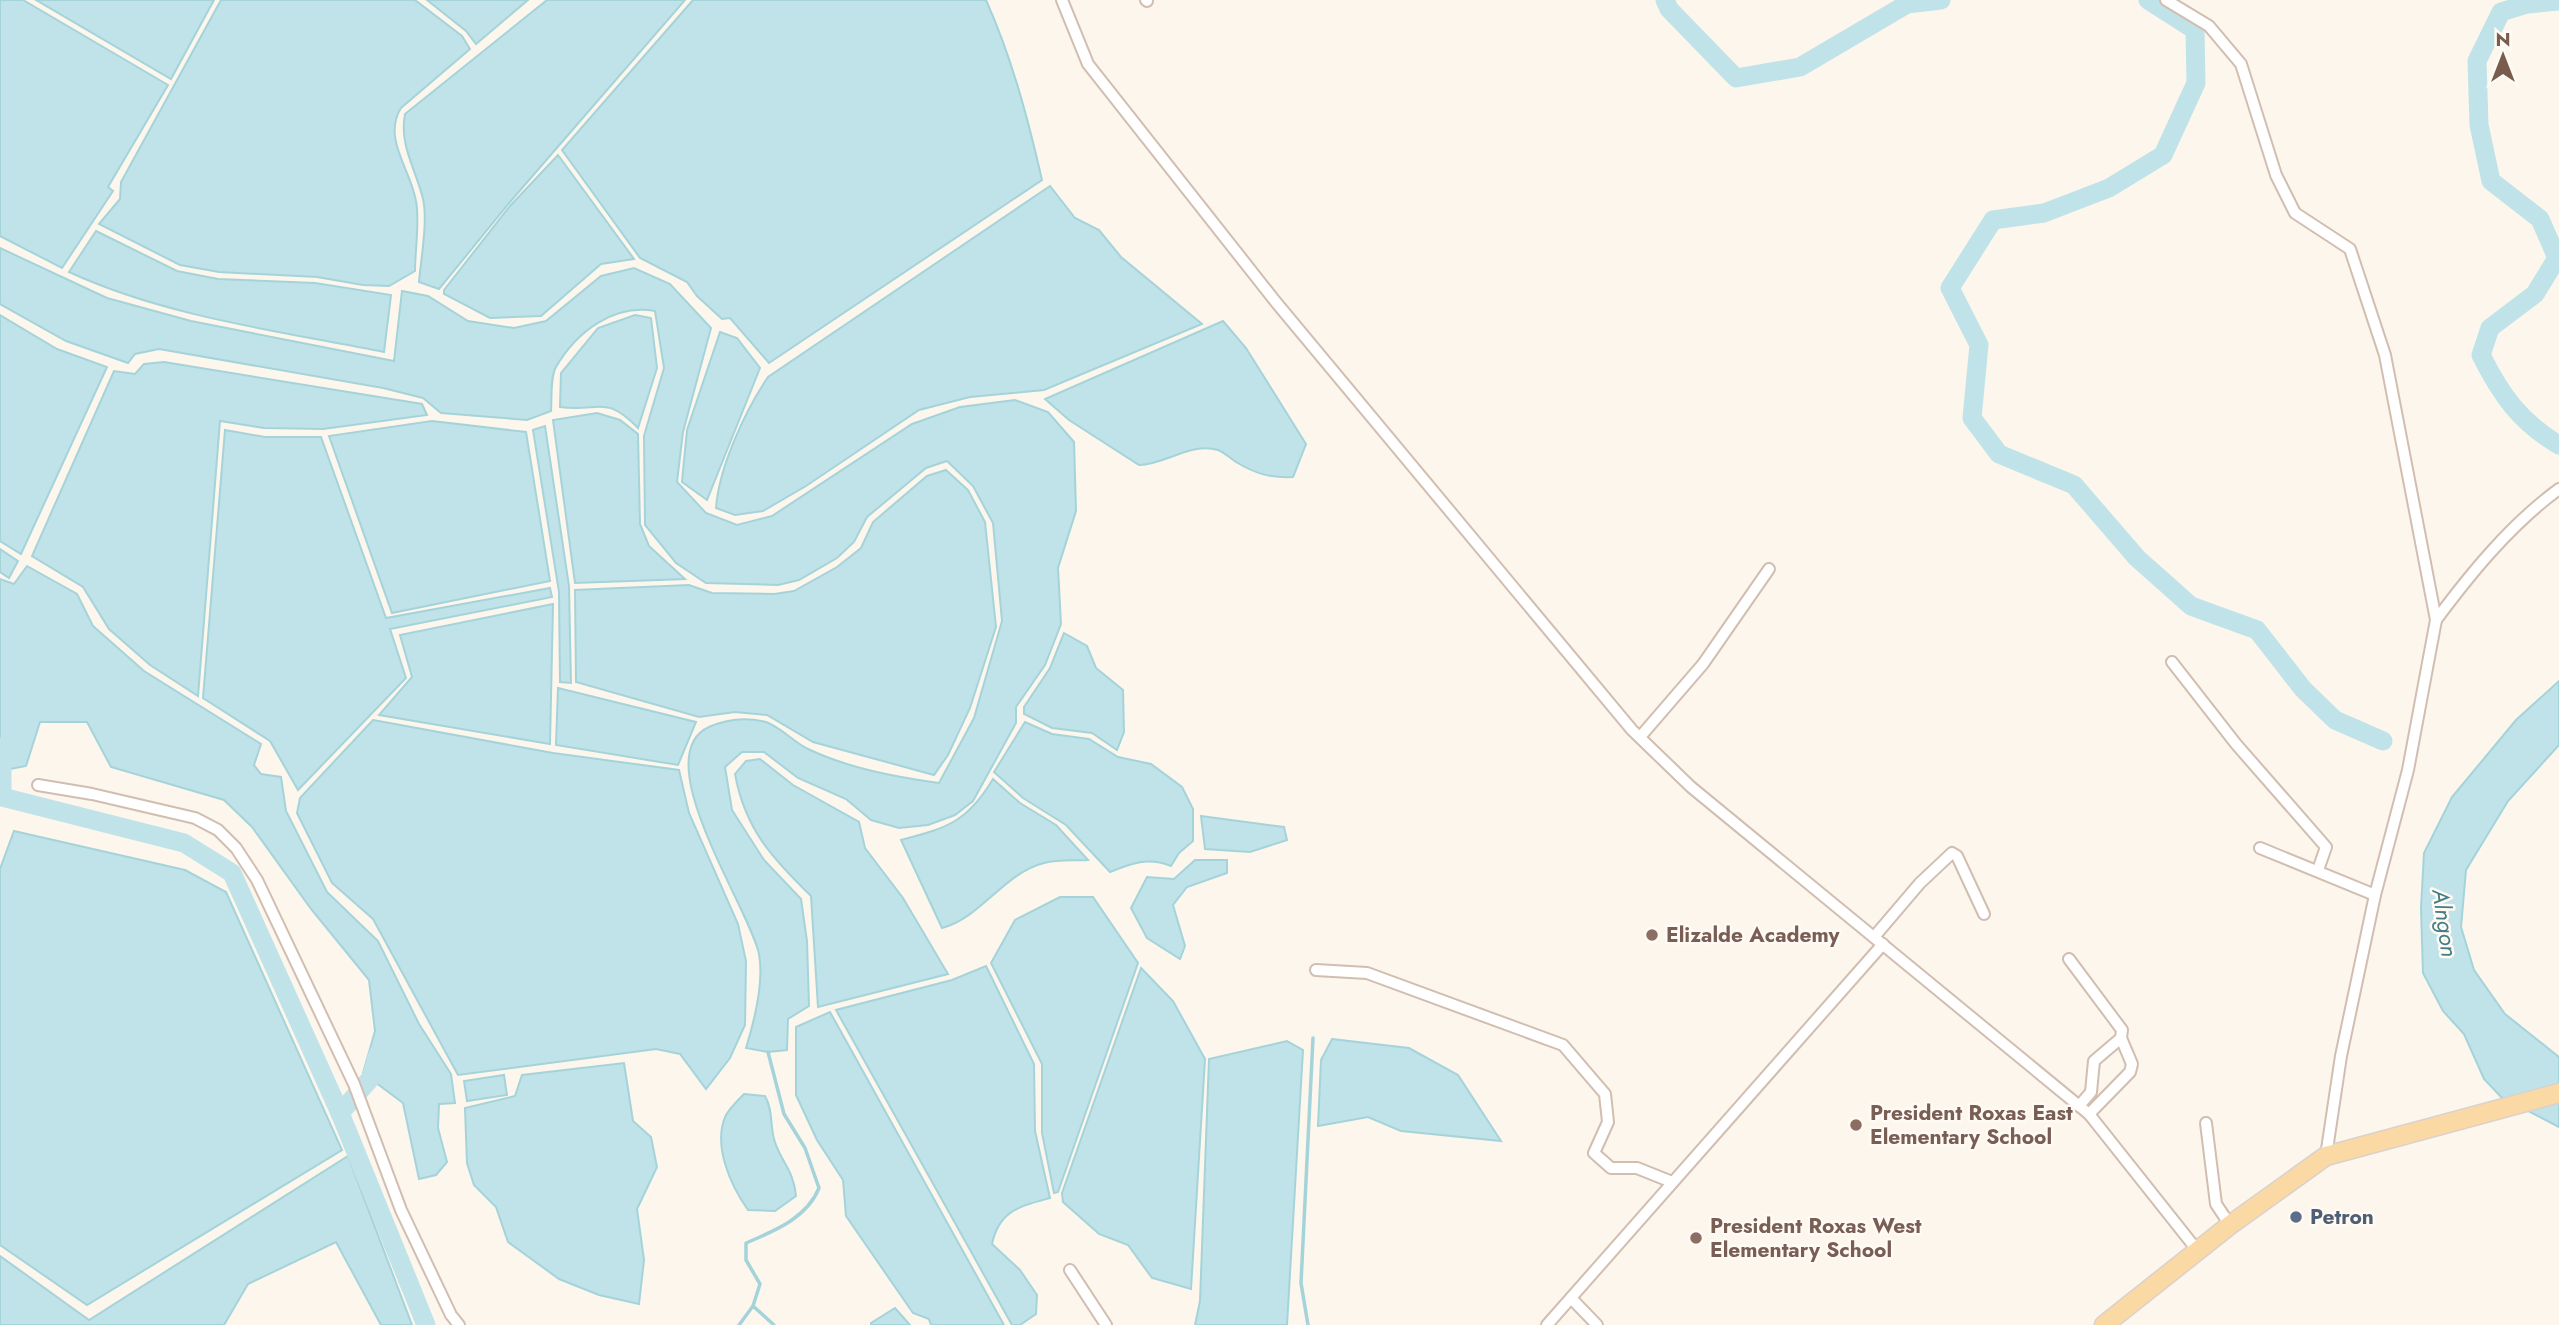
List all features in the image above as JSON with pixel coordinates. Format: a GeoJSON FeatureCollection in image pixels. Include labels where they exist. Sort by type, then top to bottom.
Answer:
{"type":"FeatureCollection","features":[{"type":"Feature","properties":{"kind":"main road"},"geometry":{"type":"LineString","coordinates":[[2104,1325],[2230,1224],[2326,1156],[2559,1093]]}},
{"type":"Feature","properties":{"kind":"street"},"geometry":{"type":"LineString","coordinates":[[1062,0],[1088,64],[1275,301],[1640,737],[1691,787],[2089,1114],[2197,1250]]}},
{"type":"Feature","properties":{"kind":"street"},"geometry":{"type":"LineString","coordinates":[[2166,0],[2208,26],[2241,64],[2276,175],[2295,213],[2350,248],[2385,355],[2436,621],[2408,770],[2375,895],[2341,1056],[2326,1156]]}},
{"type":"Feature","properties":{"kind":"street"},"geometry":{"type":"LineString","coordinates":[[2436,621],[2469,576],[2543,501],[2559,489]]}},
{"type":"Feature","properties":{"kind":"street"},"geometry":{"type":"LineString","coordinates":[[1640,737],[1703,664],[1769,569]]}},
{"type":"Feature","properties":{"kind":"street"},"geometry":{"type":"LineString","coordinates":[[2172,662],[2236,744],[2326,847],[2318,870]]}},
{"type":"Feature","properties":{"kind":"street"},"geometry":{"type":"LineString","coordinates":[[38,785],[92,794],[195,818],[218,830],[236,848],[257,880],[354,1084],[401,1210],[451,1315],[459,1325]]}},
{"type":"Feature","properties":{"kind":"street"},"geometry":{"type":"LineString","coordinates":[[2260,848],[2375,895]]}},
{"type":"Feature","properties":{"kind":"street"},"geometry":{"type":"LineString","coordinates":[[1546,1325],[1878,940],[1920,883],[1952,853],[1957,856],[1984,914]]}},
{"type":"Feature","properties":{"kind":"street"},"geometry":{"type":"LineString","coordinates":[[2069,959],[2122,1030],[2121,1038],[2132,1064],[2130,1072],[2089,1114]]}},
{"type":"Feature","properties":{"kind":"street"},"geometry":{"type":"LineString","coordinates":[[1316,970],[1367,973],[1563,1045],[1605,1094],[1608,1122],[1594,1153],[1611,1168],[1637,1168],[1672,1182]]}},
{"type":"Feature","properties":{"kind":"street"},"geometry":{"type":"LineString","coordinates":[[2079,1106],[2091,1092],[2094,1060],[2121,1038]]}},
{"type":"Feature","properties":{"kind":"street"},"geometry":{"type":"LineString","coordinates":[[2206,1122],[2216,1204],[2230,1224]]}},
{"type":"Feature","properties":{"kind":"street"},"geometry":{"type":"LineString","coordinates":[[1070,1270],[1106,1325]]}},
{"type":"Feature","properties":{"kind":"street"},"geometry":{"type":"LineString","coordinates":[[1571,1298],[1597,1325]]}},
{"type":"Feature","properties":{"kind":"water"},"geometry":{"type":"Polygon","coordinates":[[[0,0],[23,0],[168,85],[108,187],[113,191],[62,268],[0,236],[0,0]]]}},
{"type":"Feature","properties":{"kind":"water"},"geometry":{"type":"Polygon","coordinates":[[[36,0],[214,0],[171,79],[36,0]]]}},
{"type":"Feature","properties":{"kind":"water"},"geometry":{"type":"Polygon","coordinates":[[[221,0],[415,0],[462,36],[470,49],[401,108],[396,119],[396,142],[413,189],[417,209],[415,271],[389,286],[363,285],[317,277],[219,272],[180,265],[99,224],[120,199],[121,182],[221,0]]]}},
{"type":"Feature","properties":{"kind":"water"},"geometry":{"type":"Polygon","coordinates":[[[427,0],[528,0],[476,44],[466,31],[427,0]]]}},
{"type":"Feature","properties":{"kind":"water"},"geometry":{"type":"Polygon","coordinates":[[[547,0],[685,0],[510,202],[439,289],[419,282],[424,208],[406,147],[405,114],[547,0]]]}},
{"type":"Feature","properties":{"kind":"water"},"geometry":{"type":"Polygon","coordinates":[[[693,0],[986,0],[1018,89],[1042,180],[769,363],[730,318],[722,319],[697,296],[687,282],[640,258],[562,150],[693,0]]]}},
{"type":"Feature","properties":{"kind":"water"},"geometry":{"type":"Polygon","coordinates":[[[558,155],[634,259],[601,264],[541,316],[490,318],[444,294],[444,290],[510,206],[558,155]]]}},
{"type":"Feature","properties":{"kind":"water"},"geometry":{"type":"Polygon","coordinates":[[[1050,186],[1075,218],[1099,230],[1121,257],[1202,324],[1044,390],[970,397],[919,410],[806,486],[763,511],[735,515],[716,508],[722,475],[734,440],[768,377],[1050,186]]]}},
{"type":"Feature","properties":{"kind":"water"},"geometry":{"type":"Polygon","coordinates":[[[96,231],[177,271],[218,279],[315,283],[391,295],[384,352],[184,312],[145,301],[69,272],[96,231]]]}},
{"type":"Feature","properties":{"kind":"water"},"geometry":{"type":"Polygon","coordinates":[[[0,248],[107,298],[191,321],[394,361],[402,291],[428,296],[468,321],[514,328],[546,321],[601,276],[634,268],[670,284],[711,328],[683,432],[677,482],[706,513],[737,525],[772,516],[912,424],[960,407],[1015,400],[1048,412],[1074,442],[1076,511],[1058,568],[1061,624],[1045,665],[1016,707],[1016,723],[973,801],[955,815],[928,825],[899,828],[871,820],[846,799],[798,778],[764,752],[742,752],[725,767],[732,810],[764,860],[801,899],[807,941],[809,1006],[788,1019],[787,1050],[768,1052],[746,1048],[759,989],[759,954],[694,800],[689,768],[692,743],[716,724],[759,720],[776,727],[806,748],[838,761],[888,775],[939,783],[974,718],[1002,621],[993,523],[973,486],[947,461],[926,468],[867,517],[854,542],[837,558],[799,580],[778,585],[706,583],[676,563],[645,525],[644,436],[664,368],[655,311],[640,310],[611,316],[575,342],[554,371],[551,411],[527,420],[441,413],[423,398],[383,388],[159,349],[135,354],[128,363],[66,341],[0,304],[0,248]]]}},
{"type":"Feature","properties":{"kind":"water"},"geometry":{"type":"Polygon","coordinates":[[[0,315],[57,349],[107,367],[21,554],[0,541],[0,315]]]}},
{"type":"Feature","properties":{"kind":"water"},"geometry":{"type":"Polygon","coordinates":[[[635,315],[651,318],[657,368],[638,428],[626,417],[609,408],[560,407],[561,373],[598,328],[635,315]]]}},
{"type":"Feature","properties":{"kind":"water"},"geometry":{"type":"Polygon","coordinates":[[[1223,321],[1246,348],[1306,444],[1293,477],[1277,477],[1257,472],[1220,451],[1208,448],[1139,465],[1069,420],[1045,399],[1223,321]]]}},
{"type":"Feature","properties":{"kind":"water"},"geometry":{"type":"Polygon","coordinates":[[[720,332],[737,338],[760,368],[707,500],[682,482],[687,430],[720,332]]]}},
{"type":"Feature","properties":{"kind":"water"},"geometry":{"type":"Polygon","coordinates":[[[164,362],[422,404],[427,415],[323,429],[264,428],[220,421],[198,696],[150,665],[109,629],[83,587],[32,556],[114,371],[135,374],[144,364],[164,362]]]}},
{"type":"Feature","properties":{"kind":"water"},"geometry":{"type":"Polygon","coordinates":[[[597,413],[620,420],[638,434],[640,524],[649,546],[685,579],[575,583],[553,420],[597,413]]]}},
{"type":"Feature","properties":{"kind":"water"},"geometry":{"type":"Polygon","coordinates":[[[432,421],[526,432],[550,581],[392,613],[329,436],[432,421]]]}},
{"type":"Feature","properties":{"kind":"water"},"geometry":{"type":"Polygon","coordinates":[[[545,426],[569,586],[571,683],[560,682],[559,592],[533,430],[545,426]]]}},
{"type":"Feature","properties":{"kind":"water"},"geometry":{"type":"Polygon","coordinates":[[[225,430],[265,437],[321,437],[386,618],[550,588],[552,597],[390,629],[406,678],[298,790],[270,741],[203,698],[225,430]]]}},
{"type":"Feature","properties":{"kind":"water"},"geometry":{"type":"Polygon","coordinates":[[[946,470],[968,490],[985,522],[996,627],[970,708],[948,755],[934,775],[813,742],[767,715],[735,712],[699,717],[576,682],[575,590],[689,585],[712,593],[774,594],[794,591],[837,567],[861,548],[873,522],[927,476],[946,470]]]}},
{"type":"Feature","properties":{"kind":"water"},"geometry":{"type":"Polygon","coordinates":[[[0,549],[18,561],[9,578],[0,572],[0,549]]]}},
{"type":"Feature","properties":{"kind":"water"},"geometry":{"type":"Polygon","coordinates":[[[27,566],[77,594],[93,626],[144,671],[261,744],[254,765],[261,774],[281,777],[286,811],[327,892],[378,941],[419,1024],[451,1074],[455,1103],[439,1104],[438,1128],[447,1162],[436,1175],[419,1179],[403,1103],[363,1073],[375,1031],[369,980],[311,909],[252,827],[224,800],[111,767],[87,722],[40,722],[26,766],[0,771],[0,579],[14,584],[27,566]]]}},
{"type":"Feature","properties":{"kind":"water"},"geometry":{"type":"Polygon","coordinates":[[[553,604],[550,744],[379,715],[412,677],[400,635],[553,604]]]}},
{"type":"Feature","properties":{"kind":"water"},"geometry":{"type":"Polygon","coordinates":[[[1064,633],[1087,646],[1096,668],[1123,690],[1124,732],[1117,750],[1092,733],[1052,728],[1024,714],[1024,707],[1050,668],[1064,633]]]}},
{"type":"Feature","properties":{"kind":"water","name":"Alngon"},"geometry":{"type":"Polygon","coordinates":[[[2559,681],[2559,745],[2508,801],[2466,870],[2461,927],[2474,970],[2505,1014],[2559,1057],[2559,1127],[2501,1097],[2484,1079],[2464,1034],[2443,1011],[2423,973],[2421,908],[2424,853],[2452,797],[2516,720],[2559,681]]]}},
{"type":"Feature","properties":{"kind":"water"},"geometry":{"type":"Polygon","coordinates":[[[558,688],[696,722],[678,765],[556,745],[558,688]]]}},
{"type":"Feature","properties":{"kind":"water"},"geometry":{"type":"Polygon","coordinates":[[[373,720],[553,753],[679,770],[689,813],[738,924],[746,961],[745,1025],[730,1058],[706,1089],[680,1054],[656,1049],[458,1075],[373,919],[332,883],[297,813],[300,798],[373,720]]]}},
{"type":"Feature","properties":{"kind":"water"},"geometry":{"type":"Polygon","coordinates":[[[1025,722],[1052,734],[1089,739],[1118,757],[1151,764],[1182,787],[1193,809],[1193,841],[1179,853],[1171,866],[1140,862],[1110,872],[1066,825],[1023,798],[994,772],[1025,722]]]}},
{"type":"Feature","properties":{"kind":"water"},"geometry":{"type":"Polygon","coordinates":[[[760,759],[793,785],[859,822],[865,848],[903,898],[948,974],[818,1007],[811,896],[772,855],[753,827],[735,774],[746,761],[760,759]]]}},
{"type":"Feature","properties":{"kind":"water"},"geometry":{"type":"Polygon","coordinates":[[[993,779],[1020,803],[1056,825],[1088,860],[1055,861],[1030,868],[1004,885],[969,915],[942,928],[901,840],[955,821],[975,805],[993,779]]]}},
{"type":"Feature","properties":{"kind":"water"},"geometry":{"type":"Polygon","coordinates":[[[1201,816],[1284,827],[1287,840],[1250,852],[1205,849],[1201,816]]]}},
{"type":"Feature","properties":{"kind":"water"},"geometry":{"type":"Polygon","coordinates":[[[14,831],[185,870],[226,892],[342,1150],[87,1305],[0,1245],[0,869],[14,831]]]}},
{"type":"Feature","properties":{"kind":"water"},"geometry":{"type":"Polygon","coordinates":[[[1195,860],[1227,860],[1227,873],[1187,887],[1173,905],[1185,946],[1180,959],[1147,938],[1131,908],[1147,877],[1174,879],[1195,860]]]}},
{"type":"Feature","properties":{"kind":"water"},"geometry":{"type":"Polygon","coordinates":[[[1060,897],[1093,897],[1138,963],[1058,1192],[1054,1193],[1042,1133],[1042,1064],[991,963],[1015,920],[1060,897]]]}},
{"type":"Feature","properties":{"kind":"water"},"geometry":{"type":"Polygon","coordinates":[[[986,966],[1034,1064],[1035,1131],[1050,1198],[1013,1211],[1000,1224],[992,1244],[1020,1270],[1037,1295],[1036,1314],[1020,1325],[1012,1325],[836,1010],[952,980],[986,966]]]}},
{"type":"Feature","properties":{"kind":"water"},"geometry":{"type":"Polygon","coordinates":[[[1141,968],[1173,1001],[1205,1059],[1191,1289],[1152,1278],[1128,1245],[1099,1234],[1063,1202],[1062,1193],[1141,968]]]}},
{"type":"Feature","properties":{"kind":"water"},"geometry":{"type":"Polygon","coordinates":[[[830,1012],[1004,1325],[931,1325],[929,1319],[913,1313],[846,1216],[843,1180],[817,1140],[796,1095],[796,1027],[830,1012]]]}},
{"type":"Feature","properties":{"kind":"water"},"geometry":{"type":"Polygon","coordinates":[[[1332,1039],[1409,1048],[1458,1075],[1501,1141],[1401,1131],[1368,1117],[1318,1126],[1321,1060],[1332,1039]]]}},
{"type":"Feature","properties":{"kind":"water"},"geometry":{"type":"Polygon","coordinates":[[[1287,1041],[1303,1050],[1287,1325],[1195,1325],[1200,1301],[1209,1059],[1287,1041]]]}},
{"type":"Feature","properties":{"kind":"water"},"geometry":{"type":"Polygon","coordinates":[[[624,1063],[633,1121],[651,1137],[657,1167],[637,1209],[644,1260],[639,1304],[599,1295],[559,1279],[508,1242],[496,1207],[474,1185],[467,1163],[465,1108],[515,1096],[522,1075],[624,1063]]]}},
{"type":"Feature","properties":{"kind":"water"},"geometry":{"type":"Polygon","coordinates":[[[504,1075],[507,1095],[467,1101],[464,1081],[504,1075]]]}},
{"type":"Feature","properties":{"kind":"water"},"geometry":{"type":"Polygon","coordinates":[[[744,1094],[765,1096],[774,1139],[795,1187],[796,1196],[775,1211],[748,1210],[725,1165],[722,1127],[728,1112],[744,1094]]]}},
{"type":"Feature","properties":{"kind":"water"},"geometry":{"type":"Polygon","coordinates":[[[348,1156],[412,1325],[381,1325],[336,1242],[248,1284],[224,1325],[0,1325],[0,1256],[89,1320],[348,1156]]]}},
{"type":"Feature","properties":{"kind":"water"},"geometry":{"type":"Polygon","coordinates":[[[895,1308],[910,1325],[871,1325],[871,1323],[895,1308]]]}},
{"type":"Feature","properties":{"kind":"waterway"},"geometry":{"type":"LineString","coordinates":[[1665,0],[1669,9],[1736,78],[1800,67],[1907,4],[1941,0]]}},
{"type":"Feature","properties":{"kind":"waterway"},"geometry":{"type":"LineString","coordinates":[[2148,0],[2195,30],[2196,83],[2163,155],[2109,188],[2044,213],[1993,220],[1950,288],[1979,345],[1972,418],[1999,454],[2074,485],[2137,558],[2191,606],[2257,630],[2303,689],[2335,720],[2383,741]]}},
{"type":"Feature","properties":{"kind":"waterway"},"geometry":{"type":"LineString","coordinates":[[2559,1],[2527,4],[2501,12],[2477,61],[2479,125],[2491,181],[2540,219],[2557,258],[2535,294],[2490,328],[2481,355],[2496,383],[2522,417],[2559,445]]}},
{"type":"Feature","properties":{"kind":"waterway"},"geometry":{"type":"LineString","coordinates":[[2,747],[2,797],[184,843],[232,873],[340,1113]]}},
{"type":"Feature","properties":{"kind":"waterway"},"geometry":{"type":"LineString","coordinates":[[1308,1325],[1301,1283],[1313,1038]]}},
{"type":"Feature","properties":{"kind":"waterway"},"geometry":{"type":"LineString","coordinates":[[739,1325],[753,1306],[760,1284],[746,1260],[746,1243],[798,1215],[814,1198],[819,1188],[805,1148],[784,1114],[768,1052]]}},
{"type":"Feature","properties":{"kind":"waterway"},"geometry":{"type":"LineString","coordinates":[[378,1054],[371,1078],[340,1113],[426,1325]]}},
{"type":"Feature","properties":{"kind":"waterway"},"geometry":{"type":"LineString","coordinates":[[753,1306],[774,1325]]}},
{"type":"Feature","properties":{"kind":"place","name":"Elizalde Academy"},"geometry":{"type":"Point","coordinates":[1652,935]}},
{"type":"Feature","properties":{"kind":"place","name":"President Roxas East Elementary School"},"geometry":{"type":"Point","coordinates":[1856,1125]}},
{"type":"Feature","properties":{"kind":"place","name":"Petron"},"geometry":{"type":"Point","coordinates":[2296,1217]}},
{"type":"Feature","properties":{"kind":"place","name":"President Roxas West Elementary School"},"geometry":{"type":"Point","coordinates":[1696,1238]}}]}
